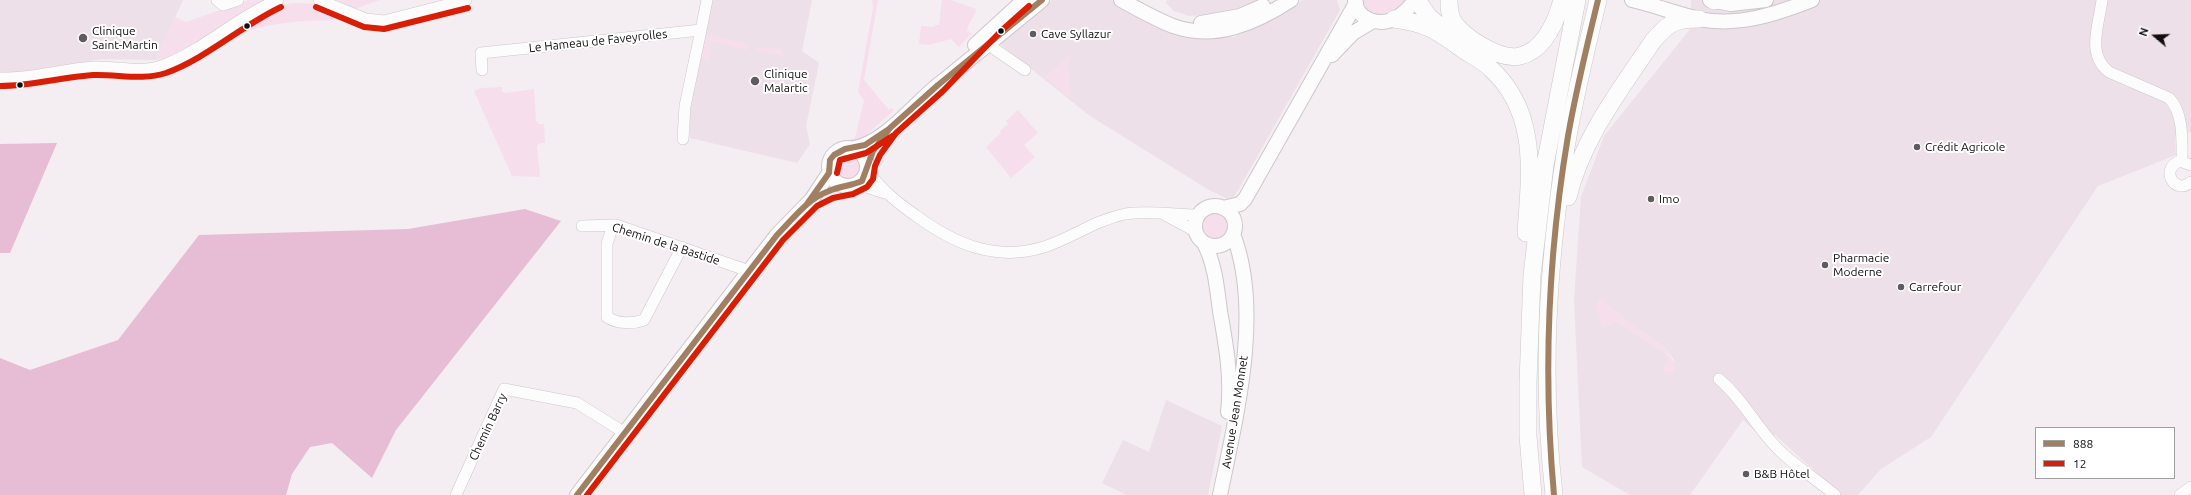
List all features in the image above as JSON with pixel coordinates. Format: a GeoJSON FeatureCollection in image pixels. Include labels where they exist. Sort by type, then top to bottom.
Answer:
{"type":"FeatureCollection","features":[{"type":"Feature","properties":{"kind":"highway"},"geometry":{"type":"LineString","coordinates":[[1416,0],[1429,17],[1470,45],[1491,56],[1509,57],[1520,56],[1538,46],[1554,23],[1562,0]]}},
{"type":"Feature","properties":{"kind":"highway"},"geometry":{"type":"LineString","coordinates":[[1449,0],[1452,20],[1463,33],[1489,50],[1509,57]]}},
{"type":"Feature","properties":{"kind":"highway"},"geometry":{"type":"LineString","coordinates":[[1533,495],[1528,436],[1528,383],[1532,274],[1545,165],[1577,0]]}},
{"type":"Feature","properties":{"kind":"highway"},"geometry":{"type":"LineString","coordinates":[[1554,495],[1546,399],[1546,332],[1550,277],[1565,153],[1598,0]]}},
{"type":"Feature","properties":{"kind":"highway"},"geometry":{"type":"LineString","coordinates":[[1394,19],[1414,21],[1431,28],[1489,67],[1503,81],[1521,112],[1529,144],[1530,156],[1522,300],[1528,383]]}},
{"type":"Feature","properties":{"kind":"highway"},"geometry":{"type":"LineString","coordinates":[[1546,332],[1558,281],[1566,206],[1575,174],[1586,146],[1600,121],[1652,41],[1663,29],[1675,21],[1699,19]]}},
{"type":"Feature","properties":{"kind":"main road"},"geometry":{"type":"LineString","coordinates":[[577,495],[777,235],[812,199],[829,173],[830,160],[834,155],[839,151],[865,145],[890,128],[985,41],[1024,0]]}},
{"type":"Feature","properties":{"kind":"main road"},"geometry":{"type":"LineString","coordinates":[[985,41],[1042,0]]}},
{"type":"Feature","properties":{"kind":"main road"},"geometry":{"type":"LineString","coordinates":[[1121,0],[1174,26],[1189,29],[1216,31],[1228,30],[1247,24],[1291,0]]}},
{"type":"Feature","properties":{"kind":"main road"},"geometry":{"type":"LineString","coordinates":[[1137,0],[1170,16],[1201,23],[1240,16],[1274,0]]}},
{"type":"Feature","properties":{"kind":"main road"},"geometry":{"type":"LineString","coordinates":[[1356,2],[1358,10],[1364,17],[1373,21],[1382,22],[1394,19],[1416,0]]}},
{"type":"Feature","properties":{"kind":"main road"},"geometry":{"type":"LineString","coordinates":[[1632,0],[1699,19],[1730,22],[1759,18],[1812,0]]}},
{"type":"Feature","properties":{"kind":"main road"},"geometry":{"type":"LineString","coordinates":[[1650,4],[1663,0]]}},
{"type":"Feature","properties":{"kind":"main road"},"geometry":{"type":"LineString","coordinates":[[1712,0],[1731,4],[1766,0]]}},
{"type":"Feature","properties":{"kind":"main road"},"geometry":{"type":"LineString","coordinates":[[1253,187],[1240,204],[1223,208],[1208,207],[1198,215],[1194,226],[1195,231],[1204,243],[1211,246],[1220,246],[1228,241],[1244,210],[1253,187],[1356,2]]}},
{"type":"Feature","properties":{"kind":"main road"},"geometry":{"type":"LineString","coordinates":[[1316,75],[1349,37],[1373,21]]}},
{"type":"Feature","properties":{"kind":"main road"},"geometry":{"type":"LineString","coordinates":[[812,199],[830,190],[851,186],[865,176],[873,151],[890,128]]}},
{"type":"Feature","properties":{"kind":"main road"},"geometry":{"type":"LineString","coordinates":[[851,148],[861,154],[867,167]]}},
{"type":"Feature","properties":{"kind":"main road"},"geometry":{"type":"LineString","coordinates":[[829,173],[835,182],[851,186]]}},
{"type":"Feature","properties":{"kind":"main road"},"geometry":{"type":"LineString","coordinates":[[1223,208],[1231,215],[1234,230]]}},
{"type":"Feature","properties":{"kind":"main road","name":"Avenue Jean Monnet"},"geometry":{"type":"LineString","coordinates":[[1220,495],[1240,395],[1245,338],[1242,276],[1234,230]]}},
{"type":"Feature","properties":{"kind":"main road","name":"Avenue Jean Monnet"},"geometry":{"type":"LineString","coordinates":[[1204,243],[1212,261],[1228,365],[1230,396],[1223,449],[1212,495]]}},
{"type":"Feature","properties":{"kind":"street"},"geometry":{"type":"LineString","coordinates":[[217,0],[218,3],[223,5],[238,0]]}},
{"type":"Feature","properties":{"kind":"street"},"geometry":{"type":"LineString","coordinates":[[0,78],[29,78],[93,67],[150,69],[162,66],[187,54],[278,0]]}},
{"type":"Feature","properties":{"kind":"street"},"geometry":{"type":"LineString","coordinates":[[319,0],[366,18],[384,22],[466,0]]}},
{"type":"Feature","properties":{"kind":"street"},"geometry":{"type":"LineString","coordinates":[[682,139],[685,106],[707,0]]}},
{"type":"Feature","properties":{"kind":"street"},"geometry":{"type":"LineString","coordinates":[[2102,0],[2094,48],[2097,58],[2101,66],[2109,72],[2169,98],[2174,103],[2186,163],[2172,165],[2169,178],[2178,186],[2186,186],[2191,182]]}},
{"type":"Feature","properties":{"kind":"street","name":"Le Hameau de Faveyrolles"},"geometry":{"type":"LineString","coordinates":[[482,70],[481,53],[701,30]]}},
{"type":"Feature","properties":{"kind":"street"},"geometry":{"type":"LineString","coordinates":[[985,41],[1025,70]]}},
{"type":"Feature","properties":{"kind":"street"},"geometry":{"type":"LineString","coordinates":[[867,167],[885,193],[943,235],[960,243],[991,252],[1013,253],[1045,246],[1091,224],[1121,215],[1145,213],[1198,215]]}},
{"type":"Feature","properties":{"kind":"street"},"geometry":{"type":"LineString","coordinates":[[851,186],[885,193]]}},
{"type":"Feature","properties":{"kind":"street"},"geometry":{"type":"LineString","coordinates":[[1162,214],[1195,231]]}},
{"type":"Feature","properties":{"kind":"street"},"geometry":{"type":"LineString","coordinates":[[613,225],[607,244],[607,317],[613,321],[637,323],[644,320],[682,247]]}},
{"type":"Feature","properties":{"kind":"street","name":"Chemin de la Bastide"},"geometry":{"type":"LineString","coordinates":[[582,226],[613,225],[682,247],[749,271]]}},
{"type":"Feature","properties":{"kind":"street"},"geometry":{"type":"LineString","coordinates":[[1719,379],[1735,392],[1754,421],[1780,451],[1836,495]]}},
{"type":"Feature","properties":{"kind":"street","name":"Chemin Barry"},"geometry":{"type":"LineString","coordinates":[[456,495],[504,389],[577,403],[625,432]]}},
{"type":"Feature","properties":{"kind":"street"},"geometry":{"type":"LineString","coordinates":[[2180,495],[2191,487]]}},
{"type":"Feature","properties":{"kind":"shaded area","name":"Clinique Saint-Martin"},"geometry":{"type":"Polygon","coordinates":[[[0,0],[183,0],[156,60],[103,59],[13,73],[0,72],[0,0]]]}},
{"type":"Feature","properties":{"kind":"shaded area"},"geometry":{"type":"Polygon","coordinates":[[[249,0],[266,0],[173,57],[156,60],[175,17],[186,22],[249,0]]]}},
{"type":"Feature","properties":{"kind":"shaded area"},"geometry":{"type":"Polygon","coordinates":[[[336,0],[379,0],[355,9],[336,0]]]}},
{"type":"Feature","properties":{"kind":"shaded area","name":"Clinique Malartic"},"geometry":{"type":"Polygon","coordinates":[[[713,0],[812,0],[802,51],[819,63],[806,126],[810,144],[797,163],[690,138],[690,100],[713,0]]]}},
{"type":"Feature","properties":{"kind":"shaded area"},"geometry":{"type":"Polygon","coordinates":[[[872,0],[878,0],[864,80],[889,110],[891,108],[894,110],[856,144],[846,142],[855,138],[864,101],[858,92],[873,8],[872,0]]]}},
{"type":"Feature","properties":{"kind":"shaded area"},"geometry":{"type":"Polygon","coordinates":[[[942,0],[951,0],[976,9],[967,31],[972,33],[959,47],[951,39],[929,45],[919,44],[921,26],[934,27],[935,25],[939,25],[942,0]]]}},
{"type":"Feature","properties":{"kind":"shaded area"},"geometry":{"type":"Polygon","coordinates":[[[1052,0],[1111,0],[1145,19],[1200,37],[1234,37],[1303,0],[1337,0],[1340,10],[1232,201],[1209,190],[1090,116],[1000,44],[1052,0]]]}},
{"type":"Feature","properties":{"kind":"shaded area"},"geometry":{"type":"Polygon","coordinates":[[[1167,0],[1257,0],[1240,8],[1213,15],[1189,16],[1174,11],[1166,3],[1167,0]]]}},
{"type":"Feature","properties":{"kind":"shaded area"},"geometry":{"type":"Polygon","coordinates":[[[1362,0],[1407,0],[1394,11],[1381,15],[1369,13],[1362,0]]]}},
{"type":"Feature","properties":{"kind":"shaded area"},"geometry":{"type":"Polygon","coordinates":[[[1691,0],[2191,0],[2191,132],[2175,136],[2176,155],[2098,186],[1931,437],[1881,469],[1858,495],[1841,495],[1775,435],[1759,435],[1743,420],[1690,495],[1630,495],[1582,467],[1574,300],[1581,197],[1604,136],[1691,28],[1691,0]],[[1600,299],[1613,321],[1619,323],[1665,353],[1668,357],[1668,363],[1675,361],[1665,348],[1638,330],[1600,299]]]}},
{"type":"Feature","properties":{"kind":"shaded area"},"geometry":{"type":"Polygon","coordinates":[[[295,3],[313,4],[349,20],[304,21],[258,28],[244,32],[209,49],[282,5],[295,3]]]}},
{"type":"Feature","properties":{"kind":"shaded area"},"geometry":{"type":"Polygon","coordinates":[[[704,34],[748,44],[747,50],[710,41],[708,50],[712,51],[709,60],[699,57],[704,34]]]}},
{"type":"Feature","properties":{"kind":"shaded area"},"geometry":{"type":"Polygon","coordinates":[[[756,47],[781,49],[784,56],[755,50],[756,47]]]}},
{"type":"Feature","properties":{"kind":"shaded area"},"geometry":{"type":"Polygon","coordinates":[[[1073,52],[1068,60],[1070,98],[1045,77],[1073,52]]]}},
{"type":"Feature","properties":{"kind":"shaded area"},"geometry":{"type":"Polygon","coordinates":[[[502,87],[502,92],[506,93],[534,89],[536,121],[539,124],[544,124],[545,143],[540,143],[537,146],[540,177],[512,176],[474,91],[481,88],[502,87]]]}},
{"type":"Feature","properties":{"kind":"shaded area"},"geometry":{"type":"Polygon","coordinates":[[[1018,110],[1038,133],[1024,145],[1035,157],[1011,178],[986,147],[1001,133],[1000,131],[1008,124],[1006,121],[1018,110]]]}},
{"type":"Feature","properties":{"kind":"shaded area"},"geometry":{"type":"Polygon","coordinates":[[[57,143],[10,253],[0,253],[0,144],[57,143]]]}},
{"type":"Feature","properties":{"kind":"shaded area"},"geometry":{"type":"Polygon","coordinates":[[[848,153],[854,154],[862,162],[862,174],[854,182],[848,183],[842,182],[834,174],[833,168],[834,162],[842,154],[848,153]]]}},
{"type":"Feature","properties":{"kind":"shaded area"},"geometry":{"type":"Polygon","coordinates":[[[525,209],[561,221],[396,430],[372,478],[332,443],[310,447],[292,474],[286,495],[0,495],[0,358],[30,370],[118,340],[199,235],[408,229],[525,209]]]}},
{"type":"Feature","properties":{"kind":"shaded area"},"geometry":{"type":"Polygon","coordinates":[[[1212,210],[1218,210],[1228,217],[1231,226],[1230,232],[1224,239],[1218,242],[1212,242],[1202,235],[1199,229],[1199,223],[1206,213],[1212,210]]]}},
{"type":"Feature","properties":{"kind":"shaded area"},"geometry":{"type":"Polygon","coordinates":[[[1600,298],[1638,330],[1665,348],[1676,365],[1674,374],[1664,372],[1664,367],[1668,363],[1668,357],[1665,353],[1619,323],[1613,321],[1613,325],[1602,326],[1596,304],[1600,298]]]}},
{"type":"Feature","properties":{"kind":"shaded area"},"geometry":{"type":"Polygon","coordinates":[[[1166,400],[1222,426],[1208,495],[1127,495],[1102,483],[1123,440],[1149,452],[1166,400]]]}},
{"type":"Feature","properties":{"kind":"transit line","name":"888"},"geometry":{"type":"LineString","coordinates":[[577,495],[777,235],[807,204],[814,199],[833,189],[862,181],[873,151],[890,128],[938,85],[1042,0]]}},
{"type":"Feature","properties":{"kind":"transit line","name":"888"},"geometry":{"type":"LineString","coordinates":[[1554,495],[1548,360],[1552,270],[1561,181],[1568,136],[1598,0]]}},
{"type":"Feature","properties":{"kind":"transit line","name":"12"},"geometry":{"type":"LineString","coordinates":[[587,495],[783,240],[817,206],[833,198],[853,194],[867,187],[873,179],[875,166],[880,155],[896,133],[943,91],[1001,31],[1029,6]]}},
{"type":"Feature","properties":{"kind":"transit line","name":"12"},"geometry":{"type":"LineString","coordinates":[[0,86],[24,85],[93,75],[148,77],[166,73],[181,67],[210,51],[252,23],[281,7]]}},
{"type":"Feature","properties":{"kind":"transit line","name":"12"},"geometry":{"type":"LineString","coordinates":[[316,7],[364,27],[384,29],[468,8]]}},
{"type":"Feature","properties":{"kind":"transit line","name":"888"},"geometry":{"type":"LineString","coordinates":[[807,204],[829,173],[830,160],[834,155],[845,149],[865,145],[889,129]]}},
{"type":"Feature","properties":{"kind":"transit line","name":"12"},"geometry":{"type":"LineString","coordinates":[[837,173],[840,160],[866,153],[894,135]]}},
{"type":"Feature","properties":{"kind":"place","name":"Cave Syllazur"},"geometry":{"type":"Point","coordinates":[1033,34]}},
{"type":"Feature","properties":{"kind":"place","name":"Clinique Saint-Martin"},"geometry":{"type":"Point","coordinates":[83,38]}},
{"type":"Feature","properties":{"kind":"place","name":"Clinique Malartic"},"geometry":{"type":"Point","coordinates":[755,81]}},
{"type":"Feature","properties":{"kind":"place","name":"Crédit Agricole"},"geometry":{"type":"Point","coordinates":[1917,147]}},
{"type":"Feature","properties":{"kind":"place","name":"Imo"},"geometry":{"type":"Point","coordinates":[1651,199]}},
{"type":"Feature","properties":{"kind":"place","name":"Pharmacie Moderne"},"geometry":{"type":"Point","coordinates":[1825,265]}},
{"type":"Feature","properties":{"kind":"place","name":"Carrefour"},"geometry":{"type":"Point","coordinates":[1901,287]}},
{"type":"Feature","properties":{"kind":"place","name":"B&B Hôtel"},"geometry":{"type":"Point","coordinates":[1746,474]}}]}
